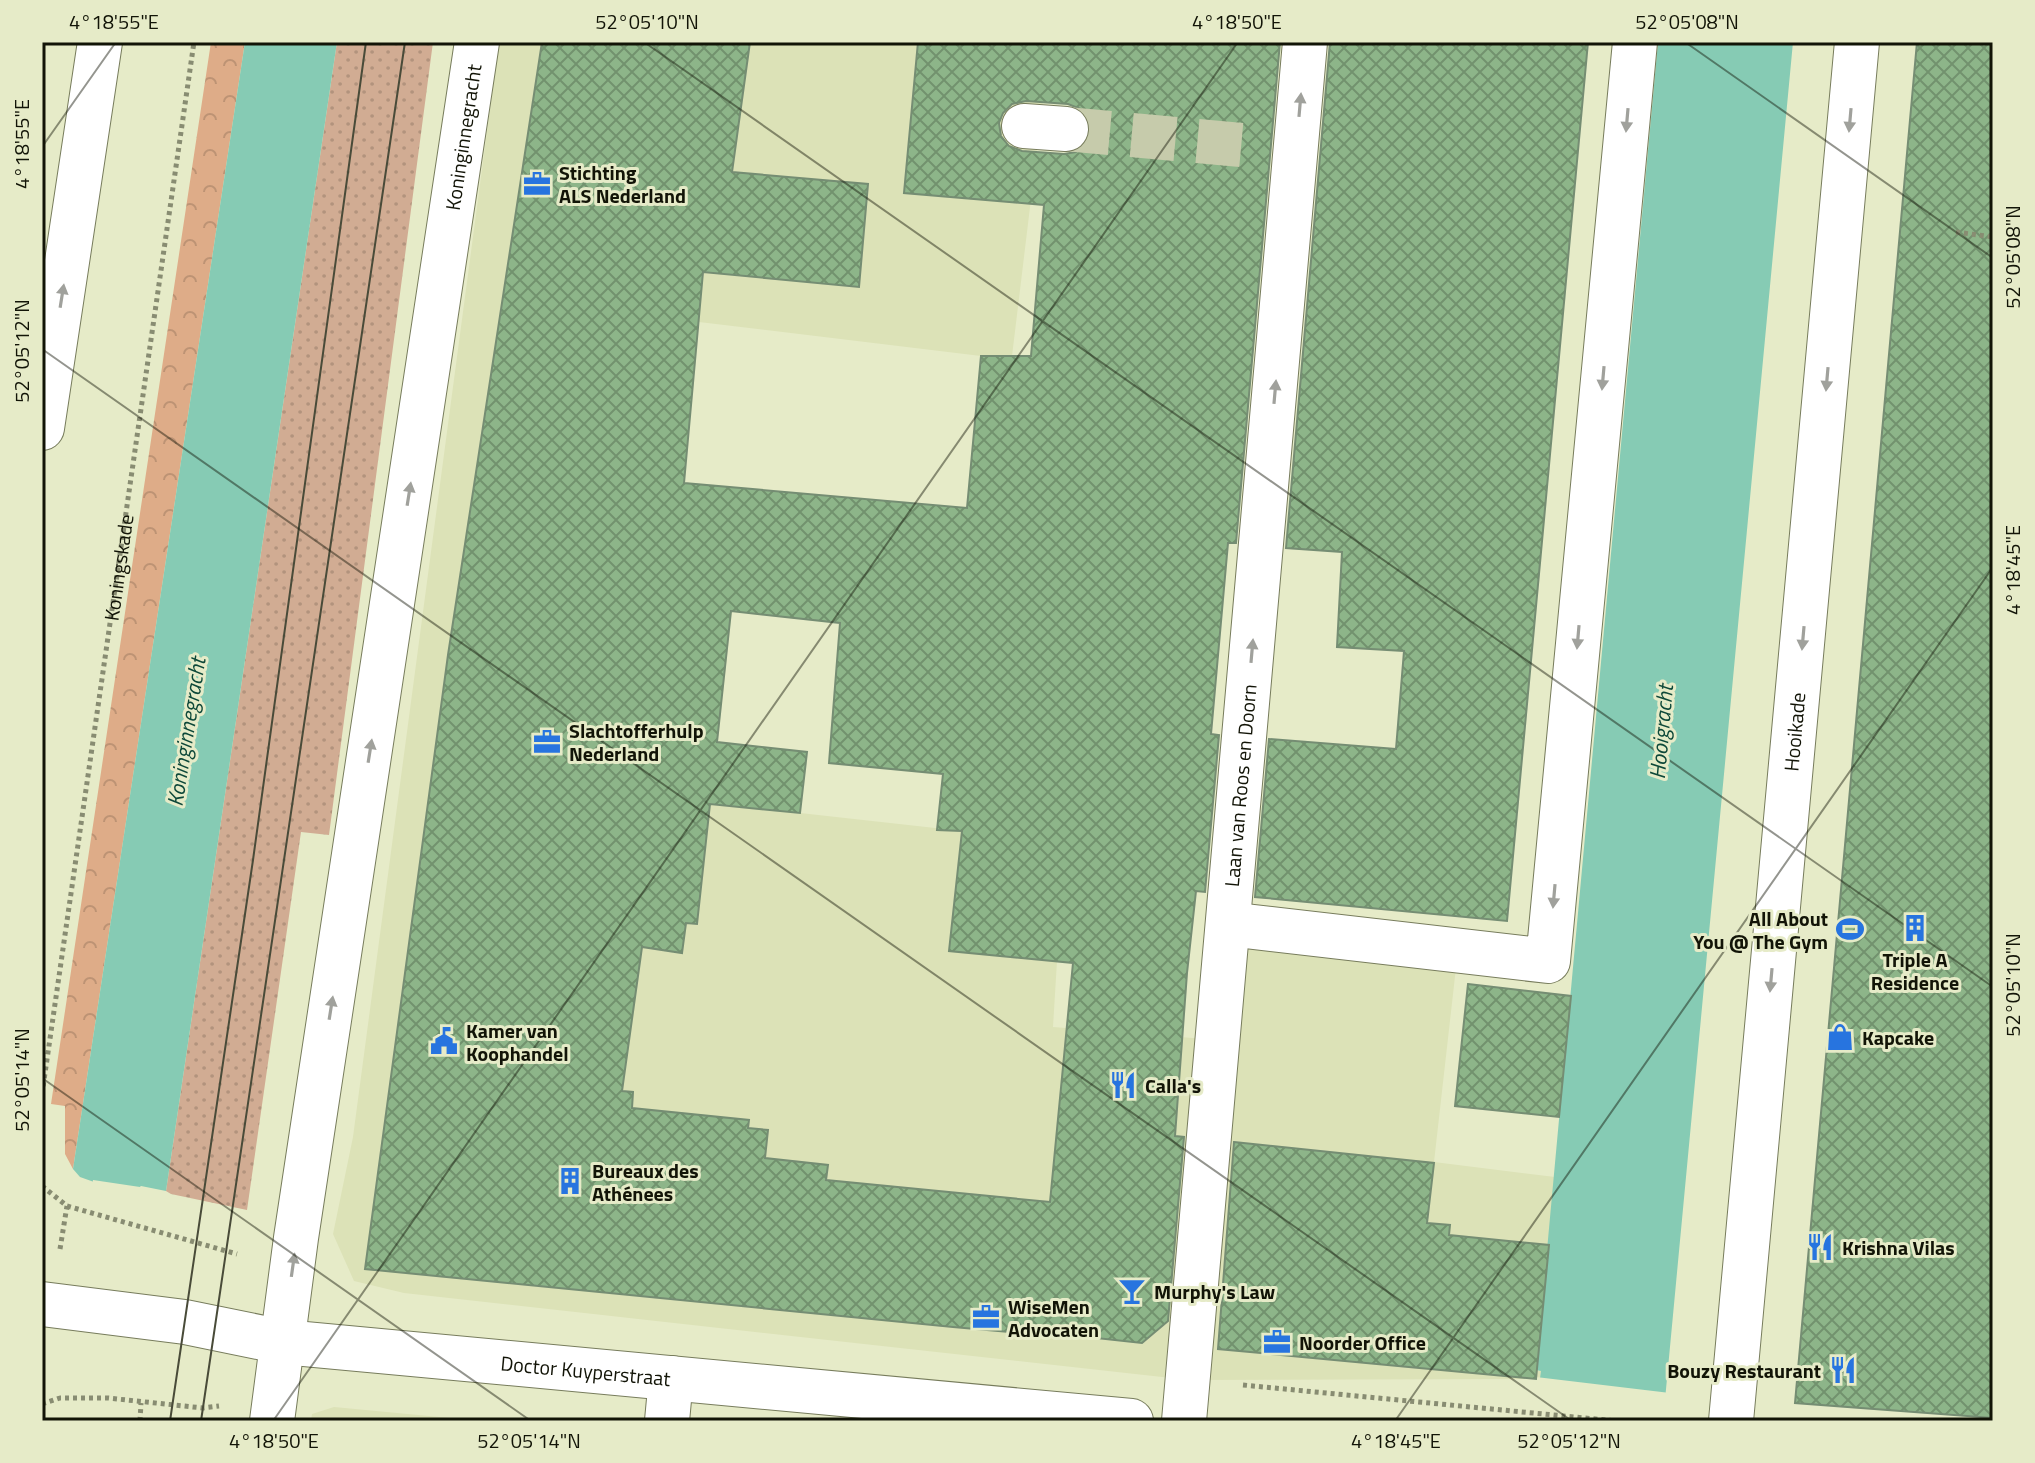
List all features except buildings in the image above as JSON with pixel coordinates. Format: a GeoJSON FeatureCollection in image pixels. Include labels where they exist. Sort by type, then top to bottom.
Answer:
{"type":"FeatureCollection","features":[{"type":"Feature","properties":{"kind":"street"},"geometry":{"type":"LineString","coordinates":[[42,428],[100,42]]}},
{"type":"Feature","properties":{"kind":"street","name":"Koninginnegracht"},"geometry":{"type":"LineString","coordinates":[[274,1410],[296,1238],[477,42]]}},
{"type":"Feature","properties":{"kind":"street","name":"Laan van Roos en Doorn"},"geometry":{"type":"LineString","coordinates":[[1184,1421],[1228,924],[1280,148],[1305,42]]}},
{"type":"Feature","properties":{"kind":"street"},"geometry":{"type":"LineString","coordinates":[[1228,924],[1548,961],[1635,42]]}},
{"type":"Feature","properties":{"kind":"street","name":"Hooikade"},"geometry":{"type":"LineString","coordinates":[[1731,1421],[1857,42]]}},
{"type":"Feature","properties":{"kind":"street","name":"Doctor Kuyperstraat"},"geometry":{"type":"LineString","coordinates":[[58,1306],[214,1327],[283,1342],[671,1378],[763,1403],[1131,1421]]}},
{"type":"Feature","properties":{"kind":"street"},"geometry":{"type":"LineString","coordinates":[[667,1421],[671,1378]]}},
{"type":"Feature","properties":{"kind":"path","name":"Koningskade"},"geometry":{"type":"LineString","coordinates":[[42,1094],[194,42]]}},
{"type":"Feature","properties":{"kind":"path"},"geometry":{"type":"LineString","coordinates":[[1956,232],[1993,237]]}},
{"type":"Feature","properties":{"kind":"path"},"geometry":{"type":"LineString","coordinates":[[42,1186],[67,1206],[135,1224]]}},
{"type":"Feature","properties":{"kind":"path"},"geometry":{"type":"LineString","coordinates":[[42,1404],[60,1398],[108,1398],[203,1408],[274,1410]]}},
{"type":"Feature","properties":{"kind":"path"},"geometry":{"type":"LineString","coordinates":[[140,1421],[141,1403]]}},
{"type":"Feature","properties":{"kind":"path"},"geometry":{"type":"LineString","coordinates":[[1531,1412],[1616,1421]]}},
{"type":"Feature","properties":{"kind":"shaded area"},"geometry":{"type":"Polygon","coordinates":[[[337,42],[433,42],[329,835],[301,832],[247,1210],[166,1191],[337,42]]]}},
{"type":"Feature","properties":{"kind":"shaded area"},"geometry":{"type":"Polygon","coordinates":[[[499,42],[1050,42],[1012,356],[981,356],[699,322],[684,483],[745,489],[711,803],[962,831],[949,951],[1057,961],[1053,1027],[1218,1040],[1230,924],[1458,950],[1434,1162],[1555,1177],[1537,1370],[1541,1371],[1540,1379],[1189,1380],[404,1293],[354,1281],[333,1234],[353,1137],[499,42]]]}},
{"type":"Feature","properties":{"kind":"shaded area"},"geometry":{"type":"Polygon","coordinates":[[[334,1407],[481,1421],[311,1421],[312,1414],[334,1407]]]}},
{"type":"Feature","properties":{"kind":"green space"},"geometry":{"type":"Polygon","coordinates":[[[211,42],[245,42],[73,1169],[65,1154],[65,1106],[51,1104],[211,42]]]}},
{"type":"Feature","properties":{"kind":"water"},"geometry":{"type":"Polygon","coordinates":[[[245,42],[337,42],[166,1191],[141,1186],[137,1189],[58,1421],[94,1182],[80,1177],[73,1169],[245,42]]]}},
{"type":"Feature","properties":{"kind":"water","name":"Hooigracht"},"geometry":{"type":"Polygon","coordinates":[[[1658,42],[1793,42],[1663,1421],[1534,1421],[1541,1371],[1536,1370],[1658,42]]]}},
{"type":"Feature","properties":{"kind":"pier"},"geometry":{"type":"Polygon","coordinates":[[[93,1180],[140,1187],[135,1224],[105,1421],[57,1421],[93,1180]]]}},
{"type":"Feature","properties":{"kind":"pier"},"geometry":{"type":"Polygon","coordinates":[[[1536,1377],[1670,1393],[1667,1421],[1530,1421],[1536,1377]]]}},
{"type":"Feature","properties":{"kind":"tunnel"},"geometry":{"type":"LineString","coordinates":[[1066,129],[1263,147]]}},
{"type":"Feature","properties":{"kind":"tram line"},"geometry":{"type":"LineString","coordinates":[[170,1421],[253,860],[366,42]]}},
{"type":"Feature","properties":{"kind":"tram line"},"geometry":{"type":"LineString","coordinates":[[201,1421],[405,42]]}},
{"type":"Feature","properties":{"kind":"place","name":"Stichting ALS Nederland"},"geometry":{"type":"Point","coordinates":[537,184]}},
{"type":"Feature","properties":{"kind":"place","name":"Slachtofferhulp Nederland"},"geometry":{"type":"Point","coordinates":[547,742]}},
{"type":"Feature","properties":{"kind":"place","name":"Triple A Residence"},"geometry":{"type":"Point","coordinates":[1915,928]}},
{"type":"Feature","properties":{"kind":"place","name":"All About You @ The Gym"},"geometry":{"type":"Point","coordinates":[1850,929]}},
{"type":"Feature","properties":{"kind":"place","name":"Kapcake"},"geometry":{"type":"Point","coordinates":[1840,1037]}},
{"type":"Feature","properties":{"kind":"place","name":"Kamer van Koophandel"},"geometry":{"type":"Point","coordinates":[444,1041]}},
{"type":"Feature","properties":{"kind":"place","name":"Calla's"},"geometry":{"type":"Point","coordinates":[1123,1085]}},
{"type":"Feature","properties":{"kind":"place","name":"Bureaux des Athénees"},"geometry":{"type":"Point","coordinates":[570,1181]}},
{"type":"Feature","properties":{"kind":"place","name":"Krishna Vilas"},"geometry":{"type":"Point","coordinates":[1820,1247]}},
{"type":"Feature","properties":{"kind":"place","name":"Murphy's Law"},"geometry":{"type":"Point","coordinates":[1132,1291]}},
{"type":"Feature","properties":{"kind":"place","name":"WiseMen Advocaten"},"geometry":{"type":"Point","coordinates":[986,1317]}},
{"type":"Feature","properties":{"kind":"place","name":"Noorder Office"},"geometry":{"type":"Point","coordinates":[1277,1342]}},
{"type":"Feature","properties":{"kind":"place","name":"Bouzy Restaurant"},"geometry":{"type":"Point","coordinates":[1843,1370]}}]}
